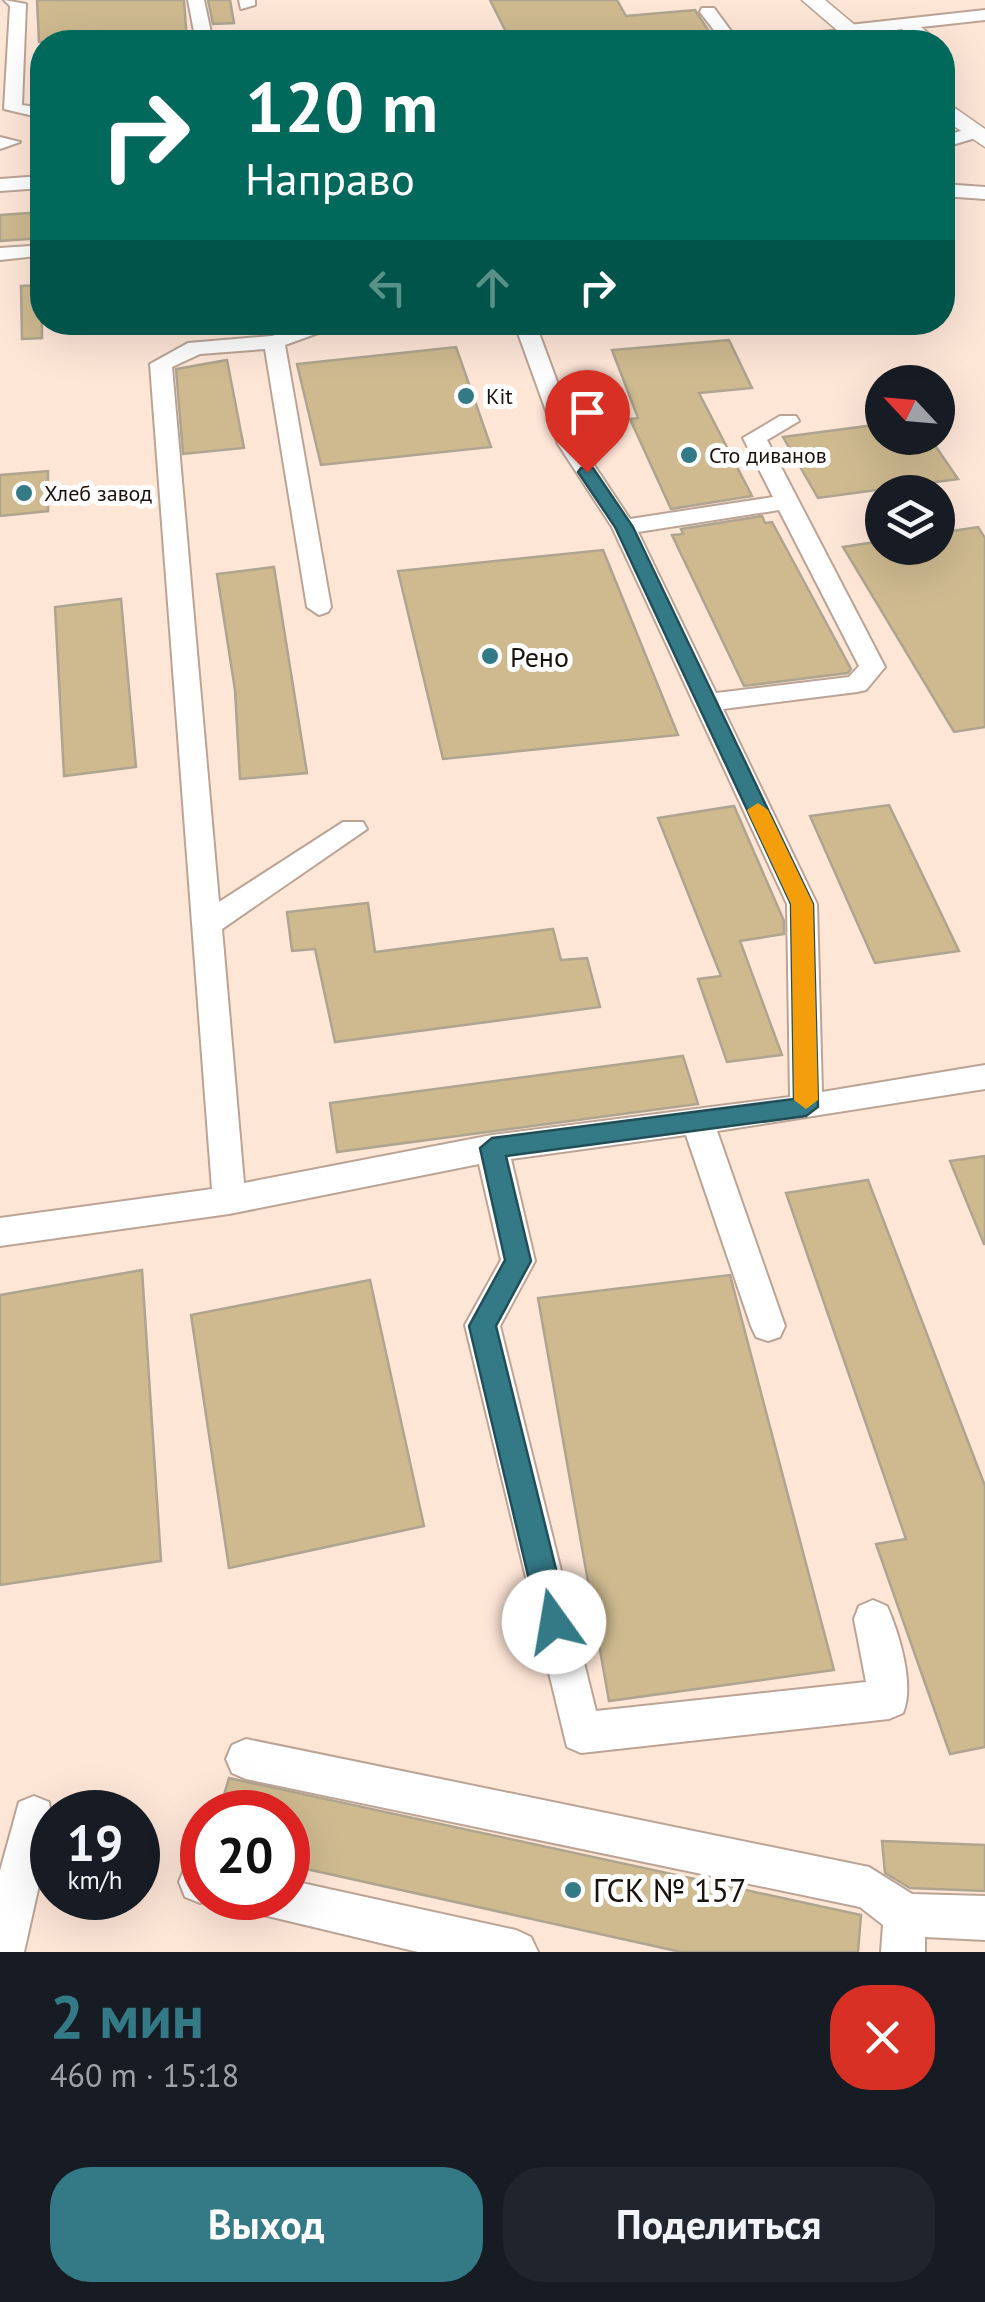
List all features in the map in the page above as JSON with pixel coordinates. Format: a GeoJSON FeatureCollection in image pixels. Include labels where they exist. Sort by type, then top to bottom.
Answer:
{"type":"FeatureCollection","features":[{"type":"Feature","properties":{"kind":"main road"},"geometry":{"type":"LineString","coordinates":[[812,0],[848,30]]}},
{"type":"Feature","properties":{"kind":"main road"},"geometry":{"type":"LineString","coordinates":[[955,116],[981,136]]}},
{"type":"Feature","properties":{"kind":"lane"},"geometry":{"type":"LineString","coordinates":[[12,0],[18,4],[14,109],[30,111]]}},
{"type":"Feature","properties":{"kind":"lane"},"geometry":{"type":"LineString","coordinates":[[196,0],[202,30]]}},
{"type":"Feature","properties":{"kind":"lane"},"geometry":{"type":"LineString","coordinates":[[708,12],[722,30]]}},
{"type":"Feature","properties":{"kind":"lane"},"geometry":{"type":"LineString","coordinates":[[880,30],[985,16]]}},
{"type":"Feature","properties":{"kind":"lane"},"geometry":{"type":"LineString","coordinates":[[906,24],[914,30]]}},
{"type":"Feature","properties":{"kind":"lane"},"geometry":{"type":"LineString","coordinates":[[955,141],[981,136]]}},
{"type":"Feature","properties":{"kind":"lane"},"geometry":{"type":"LineString","coordinates":[[0,185],[30,183]]}},
{"type":"Feature","properties":{"kind":"lane"},"geometry":{"type":"LineString","coordinates":[[955,191],[985,193]]}},
{"type":"Feature","properties":{"kind":"lane"},"geometry":{"type":"LineString","coordinates":[[0,254],[30,252]]}},
{"type":"Feature","properties":{"kind":"lane"},"geometry":{"type":"LineString","coordinates":[[229,1200],[161,364],[196,348],[274,342],[296,335]]}},
{"type":"Feature","properties":{"kind":"lane"},"geometry":{"type":"LineString","coordinates":[[529,335],[569,444],[624,527],[802,904],[806,1107]]}},
{"type":"Feature","properties":{"kind":"lane"},"geometry":{"type":"LineString","coordinates":[[274,342],[319,607]]}},
{"type":"Feature","properties":{"kind":"lane"},"geometry":{"type":"LineString","coordinates":[[707,702],[858,684],[872,667],[754,438],[788,421]]}},
{"type":"Feature","properties":{"kind":"lane"},"geometry":{"type":"LineString","coordinates":[[624,527],[786,502]]}},
{"type":"Feature","properties":{"kind":"lane"},"geometry":{"type":"LineString","coordinates":[[207,924],[353,829]]}},
{"type":"Feature","properties":{"kind":"lane"},"geometry":{"type":"LineString","coordinates":[[0,1232],[229,1200],[492,1148],[806,1107],[985,1077]]}},
{"type":"Feature","properties":{"kind":"lane"},"geometry":{"type":"LineString","coordinates":[[697,1120],[768,1326]]}},
{"type":"Feature","properties":{"kind":"lane"},"geometry":{"type":"LineString","coordinates":[[492,1148],[518,1261],[482,1326],[580,1733],[888,1699],[873,1620]]}},
{"type":"Feature","properties":{"kind":"lane"},"geometry":{"type":"LineString","coordinates":[[246,1759],[868,1888],[904,1934],[985,1918]]}},
{"type":"Feature","properties":{"kind":"lane"},"geometry":{"type":"LineString","coordinates":[[2,1952],[30,1834]]}},
{"type":"Feature","properties":{"kind":"lane"},"geometry":{"type":"LineString","coordinates":[[310,1907],[516,1952]]}},
{"type":"Feature","properties":{"kind":"building"},"geometry":{"type":"Polygon","coordinates":[[[37,0],[184,0],[186,30],[38,30],[37,0]]]}},
{"type":"Feature","properties":{"kind":"building"},"geometry":{"type":"Polygon","coordinates":[[[208,0],[230,0],[234,23],[213,24],[208,0]]]}},
{"type":"Feature","properties":{"kind":"building"},"geometry":{"type":"Polygon","coordinates":[[[490,0],[617,0],[626,16],[695,10],[708,30],[505,30],[490,0]]]}},
{"type":"Feature","properties":{"kind":"building"},"geometry":{"type":"Polygon","coordinates":[[[30,213],[30,239],[0,241],[0,215],[30,213]]]}},
{"type":"Feature","properties":{"kind":"building"},"geometry":{"type":"Polygon","coordinates":[[[21,286],[30,286],[30,335],[42,338],[22,339],[21,286]]]}},
{"type":"Feature","properties":{"kind":"building"},"geometry":{"type":"Polygon","coordinates":[[[729,340],[752,388],[699,393],[752,496],[671,509],[630,419],[638,418],[612,350],[729,340]]]}},
{"type":"Feature","properties":{"kind":"building"},"geometry":{"type":"Polygon","coordinates":[[[456,347],[491,447],[321,465],[297,364],[456,347]]]}},
{"type":"Feature","properties":{"kind":"building"},"geometry":{"type":"Polygon","coordinates":[[[227,360],[244,448],[183,454],[176,369],[227,360]]]}},
{"type":"Feature","properties":{"kind":"building"},"geometry":{"type":"Polygon","coordinates":[[[865,426],[865,455],[942,455],[958,479],[955,475],[865,475],[865,492],[818,498],[783,437],[865,426]]]}},
{"type":"Feature","properties":{"kind":"building","name":"Хлеб завод"},"geometry":{"type":"Polygon","coordinates":[[[48,471],[48,511],[0,516],[0,475],[48,471]]]}},
{"type":"Feature","properties":{"kind":"building"},"geometry":{"type":"Polygon","coordinates":[[[762,516],[765,523],[772,522],[851,669],[848,673],[744,686],[672,535],[683,534],[681,529],[762,516]]]}},
{"type":"Feature","properties":{"kind":"building"},"geometry":{"type":"Polygon","coordinates":[[[978,527],[985,538],[985,727],[954,732],[843,547],[865,544],[865,565],[955,565],[955,530],[978,527]]]}},
{"type":"Feature","properties":{"kind":"building","name":"Рено"},"geometry":{"type":"Polygon","coordinates":[[[603,550],[678,735],[443,759],[398,571],[603,550]]]}},
{"type":"Feature","properties":{"kind":"building"},"geometry":{"type":"Polygon","coordinates":[[[274,567],[307,773],[240,779],[235,690],[217,574],[274,567]]]}},
{"type":"Feature","properties":{"kind":"building"},"geometry":{"type":"Polygon","coordinates":[[[121,599],[136,767],[64,776],[55,607],[121,599]]]}},
{"type":"Feature","properties":{"kind":"building"},"geometry":{"type":"Polygon","coordinates":[[[889,805],[959,951],[875,963],[810,816],[889,805]]]}},
{"type":"Feature","properties":{"kind":"building"},"geometry":{"type":"Polygon","coordinates":[[[734,806],[784,921],[784,934],[740,941],[782,1055],[727,1062],[698,979],[721,976],[658,818],[734,806]]]}},
{"type":"Feature","properties":{"kind":"building"},"geometry":{"type":"Polygon","coordinates":[[[368,903],[375,952],[553,929],[561,960],[587,958],[600,1007],[335,1042],[315,949],[292,951],[287,912],[368,903]]]}},
{"type":"Feature","properties":{"kind":"building"},"geometry":{"type":"Polygon","coordinates":[[[683,1056],[698,1104],[337,1152],[330,1103],[683,1056]]]}},
{"type":"Feature","properties":{"kind":"building"},"geometry":{"type":"Polygon","coordinates":[[[985,1156],[985,1244],[984,1244],[950,1161],[985,1156]]]}},
{"type":"Feature","properties":{"kind":"building"},"geometry":{"type":"Polygon","coordinates":[[[868,1180],[985,1486],[985,1747],[950,1754],[876,1544],[906,1539],[786,1193],[868,1180]]]}},
{"type":"Feature","properties":{"kind":"building"},"geometry":{"type":"Polygon","coordinates":[[[142,1270],[161,1561],[0,1585],[0,1295],[142,1270]]]}},
{"type":"Feature","properties":{"kind":"building"},"geometry":{"type":"Polygon","coordinates":[[[730,1275],[834,1670],[609,1701],[538,1298],[730,1275]]]}},
{"type":"Feature","properties":{"kind":"building"},"geometry":{"type":"Polygon","coordinates":[[[370,1280],[424,1526],[229,1568],[191,1315],[370,1280]]]}},
{"type":"Feature","properties":{"kind":"building","name":"ГСК № 157"},"geometry":{"type":"Polygon","coordinates":[[[229,1778],[284,1790],[225,1790],[229,1778]]]}},
{"type":"Feature","properties":{"kind":"building","name":"ГСК № 157"},"geometry":{"type":"Polygon","coordinates":[[[310,1796],[861,1915],[858,1952],[681,1952],[310,1870],[310,1796]]]}},
{"type":"Feature","properties":{"kind":"building"},"geometry":{"type":"Polygon","coordinates":[[[882,1841],[985,1845],[985,1891],[910,1888],[885,1873],[882,1841]]]}},
{"type":"Feature","properties":{"kind":"slow traffic"},"geometry":{"type":"LineString","coordinates":[[758,810],[802,904],[806,1100]]}},
{"type":"Feature","properties":{"kind":"place","name":"Kit"},"geometry":{"type":"Point","coordinates":[466,396]}},
{"type":"Feature","properties":{"kind":"place","name":"Сто диванов"},"geometry":{"type":"Point","coordinates":[689,455]}},
{"type":"Feature","properties":{"kind":"place","name":"Хлеб завод"},"geometry":{"type":"Point","coordinates":[24,493]}},
{"type":"Feature","properties":{"kind":"place","name":"Рено"},"geometry":{"type":"Point","coordinates":[490,656]}},
{"type":"Feature","properties":{"kind":"place","name":"ГСК № 157"},"geometry":{"type":"Point","coordinates":[573,1890]}},
{"type":"Feature","properties":{"kind":"route"},"geometry":{"type":"LineString","coordinates":[[554,1622],[482,1326],[518,1261],[492,1148],[806,1107],[802,904],[624,527],[587,472]]}}]}
